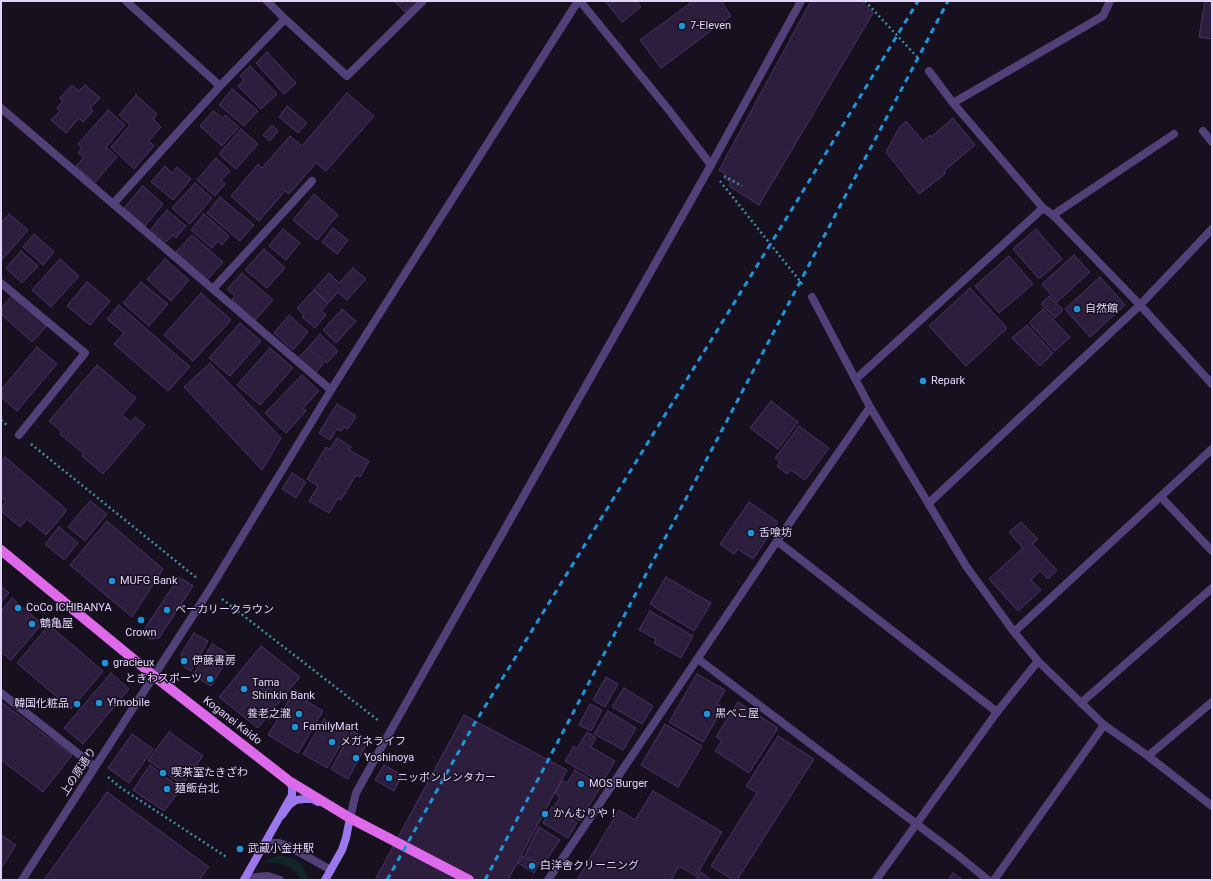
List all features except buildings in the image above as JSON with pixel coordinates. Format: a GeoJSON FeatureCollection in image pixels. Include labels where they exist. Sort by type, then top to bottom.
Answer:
{"type":"FeatureCollection","features":[{"type":"Feature","properties":{"kind":"main road","name":"Koganei Kaido"},"geometry":{"type":"LineString","coordinates":[[1,550],[154,676],[289,781],[350,818],[469,880]]}},
{"type":"Feature","properties":{"kind":"street"},"geometry":{"type":"LineString","coordinates":[[126,1],[220,86]]}},
{"type":"Feature","properties":{"kind":"street"},"geometry":{"type":"LineString","coordinates":[[267,1],[347,76],[423,1]]}},
{"type":"Feature","properties":{"kind":"street"},"geometry":{"type":"LineString","coordinates":[[579,1],[712,165]]}},
{"type":"Feature","properties":{"kind":"street","name":"上の原通り"},"geometry":{"type":"LineString","coordinates":[[22,880],[210,590],[331,390],[579,1]]}},
{"type":"Feature","properties":{"kind":"street"},"geometry":{"type":"LineString","coordinates":[[326,880],[342,850],[356,793],[712,165],[801,1]]}},
{"type":"Feature","properties":{"kind":"street"},"geometry":{"type":"LineString","coordinates":[[953,103],[1103,16],[1110,1]]}},
{"type":"Feature","properties":{"kind":"street"},"geometry":{"type":"LineString","coordinates":[[113,204],[220,86],[285,19]]}},
{"type":"Feature","properties":{"kind":"street"},"geometry":{"type":"LineString","coordinates":[[929,71],[953,103],[1043,208],[1053,215],[1212,384]]}},
{"type":"Feature","properties":{"kind":"street"},"geometry":{"type":"LineString","coordinates":[[1,108],[331,390]]}},
{"type":"Feature","properties":{"kind":"street"},"geometry":{"type":"LineString","coordinates":[[1203,131],[1212,142]]}},
{"type":"Feature","properties":{"kind":"street"},"geometry":{"type":"LineString","coordinates":[[1053,215],[1174,134]]}},
{"type":"Feature","properties":{"kind":"street"},"geometry":{"type":"LineString","coordinates":[[213,289],[312,181]]}},
{"type":"Feature","properties":{"kind":"street"},"geometry":{"type":"LineString","coordinates":[[856,379],[1043,208]]}},
{"type":"Feature","properties":{"kind":"street"},"geometry":{"type":"LineString","coordinates":[[929,503],[1140,306],[1212,229]]}},
{"type":"Feature","properties":{"kind":"street"},"geometry":{"type":"LineString","coordinates":[[1,283],[85,353],[19,434]]}},
{"type":"Feature","properties":{"kind":"street"},"geometry":{"type":"LineString","coordinates":[[812,297],[870,407],[966,566],[1014,632],[1038,660],[1104,725],[1148,756],[1212,806]]}},
{"type":"Feature","properties":{"kind":"street"},"geometry":{"type":"LineString","coordinates":[[548,880],[870,407]]}},
{"type":"Feature","properties":{"kind":"street"},"geometry":{"type":"LineString","coordinates":[[1014,632],[1212,449]]}},
{"type":"Feature","properties":{"kind":"street"},"geometry":{"type":"LineString","coordinates":[[1161,497],[1212,551]]}},
{"type":"Feature","properties":{"kind":"street"},"geometry":{"type":"LineString","coordinates":[[777,542],[997,712]]}},
{"type":"Feature","properties":{"kind":"street"},"geometry":{"type":"LineString","coordinates":[[1081,703],[1212,588]]}},
{"type":"Feature","properties":{"kind":"street"},"geometry":{"type":"LineString","coordinates":[[698,659],[917,824],[988,880]]}},
{"type":"Feature","properties":{"kind":"street"},"geometry":{"type":"LineString","coordinates":[[876,880],[997,712],[1038,660]]}},
{"type":"Feature","properties":{"kind":"street"},"geometry":{"type":"LineString","coordinates":[[1,693],[95,767]]}},
{"type":"Feature","properties":{"kind":"street"},"geometry":{"type":"LineString","coordinates":[[1148,756],[1212,702]]}},
{"type":"Feature","properties":{"kind":"street"},"geometry":{"type":"LineString","coordinates":[[994,880],[1104,725]]}},
{"type":"Feature","properties":{"kind":"street"},"geometry":{"type":"LineString","coordinates":[[244,880],[292,795],[292,787],[289,781]]}},
{"type":"Feature","properties":{"kind":"street"},"geometry":{"type":"LineString","coordinates":[[282,814],[289,805],[296,800],[312,799],[350,818]]}},
{"type":"Feature","properties":{"kind":"street"},"geometry":{"type":"LineString","coordinates":[[265,843],[279,843],[288,846],[331,870]]}},
{"type":"Feature","properties":{"kind":"street"},"geometry":{"type":"LineString","coordinates":[[244,880],[268,876],[280,880]]}},
{"type":"Feature","properties":{"kind":"path"},"geometry":{"type":"LineString","coordinates":[[865,1],[929,71]]}},
{"type":"Feature","properties":{"kind":"path"},"geometry":{"type":"LineString","coordinates":[[712,165],[715,175],[812,297]]}},
{"type":"Feature","properties":{"kind":"path"},"geometry":{"type":"LineString","coordinates":[[725,176],[742,186]]}},
{"type":"Feature","properties":{"kind":"path"},"geometry":{"type":"LineString","coordinates":[[1,420],[210,590],[391,730]]}},
{"type":"Feature","properties":{"kind":"path"},"geometry":{"type":"LineString","coordinates":[[95,767],[121,788],[228,858]]}},
{"type":"Feature","properties":{"kind":"shaded area"},"geometry":{"type":"Polygon","coordinates":[[[276,856],[285,856],[295,859],[302,865],[307,874],[308,880],[303,880],[290,867],[277,863],[263,863],[276,856]]]}},
{"type":"Feature","properties":{"kind":"railway"},"geometry":{"type":"LineString","coordinates":[[387,880],[473,726],[797,201],[918,1]]}},
{"type":"Feature","properties":{"kind":"railway"},"geometry":{"type":"LineString","coordinates":[[485,880],[948,1]]}},
{"type":"Feature","properties":{"kind":"place","name":"7-Eleven"},"geometry":{"type":"Point","coordinates":[682,26]}},
{"type":"Feature","properties":{"kind":"place","name":"自然館"},"geometry":{"type":"Point","coordinates":[1077,309]}},
{"type":"Feature","properties":{"kind":"place","name":"Repark"},"geometry":{"type":"Point","coordinates":[923,381]}},
{"type":"Feature","properties":{"kind":"place","name":"舌喰坊"},"geometry":{"type":"Point","coordinates":[751,533]}},
{"type":"Feature","properties":{"kind":"place","name":"MUFG Bank"},"geometry":{"type":"Point","coordinates":[112,581]}},
{"type":"Feature","properties":{"kind":"place","name":"CoCo ICHIBANYA"},"geometry":{"type":"Point","coordinates":[18,608]}},
{"type":"Feature","properties":{"kind":"place","name":"ベーカリークラウン"},"geometry":{"type":"Point","coordinates":[167,610]}},
{"type":"Feature","properties":{"kind":"place","name":"Crown"},"geometry":{"type":"Point","coordinates":[141,620]}},
{"type":"Feature","properties":{"kind":"place","name":"鶴亀屋"},"geometry":{"type":"Point","coordinates":[32,624]}},
{"type":"Feature","properties":{"kind":"place","name":"伊藤書房"},"geometry":{"type":"Point","coordinates":[184,661]}},
{"type":"Feature","properties":{"kind":"place","name":"gracieux"},"geometry":{"type":"Point","coordinates":[105,663]}},
{"type":"Feature","properties":{"kind":"place","name":"ときわスポーツ"},"geometry":{"type":"Point","coordinates":[210,679]}},
{"type":"Feature","properties":{"kind":"place","name":"Tama Shinkin Bank"},"geometry":{"type":"Point","coordinates":[244,689]}},
{"type":"Feature","properties":{"kind":"place","name":"Y!mobile"},"geometry":{"type":"Point","coordinates":[99,703]}},
{"type":"Feature","properties":{"kind":"place","name":"韓国化粧品"},"geometry":{"type":"Point","coordinates":[77,704]}},
{"type":"Feature","properties":{"kind":"place","name":"養老之瀧"},"geometry":{"type":"Point","coordinates":[299,714]}},
{"type":"Feature","properties":{"kind":"place","name":"黒べこ屋"},"geometry":{"type":"Point","coordinates":[707,714]}},
{"type":"Feature","properties":{"kind":"place","name":"FamilyMart"},"geometry":{"type":"Point","coordinates":[295,727]}},
{"type":"Feature","properties":{"kind":"place","name":"メガネライフ"},"geometry":{"type":"Point","coordinates":[332,742]}},
{"type":"Feature","properties":{"kind":"place","name":"Yoshinoya"},"geometry":{"type":"Point","coordinates":[356,758]}},
{"type":"Feature","properties":{"kind":"place","name":"喫茶室たきざわ"},"geometry":{"type":"Point","coordinates":[163,773]}},
{"type":"Feature","properties":{"kind":"place","name":"ニッポンレンタカー"},"geometry":{"type":"Point","coordinates":[389,778]}},
{"type":"Feature","properties":{"kind":"place","name":"MOS Burger"},"geometry":{"type":"Point","coordinates":[581,784]}},
{"type":"Feature","properties":{"kind":"place","name":"麺飯台北"},"geometry":{"type":"Point","coordinates":[167,789]}},
{"type":"Feature","properties":{"kind":"place","name":"かんむりや！"},"geometry":{"type":"Point","coordinates":[545,814]}},
{"type":"Feature","properties":{"kind":"place","name":"武蔵小金井駅"},"geometry":{"type":"Point","coordinates":[240,849]}},
{"type":"Feature","properties":{"kind":"place","name":"白洋舎クリーニング"},"geometry":{"type":"Point","coordinates":[532,866]}}]}
